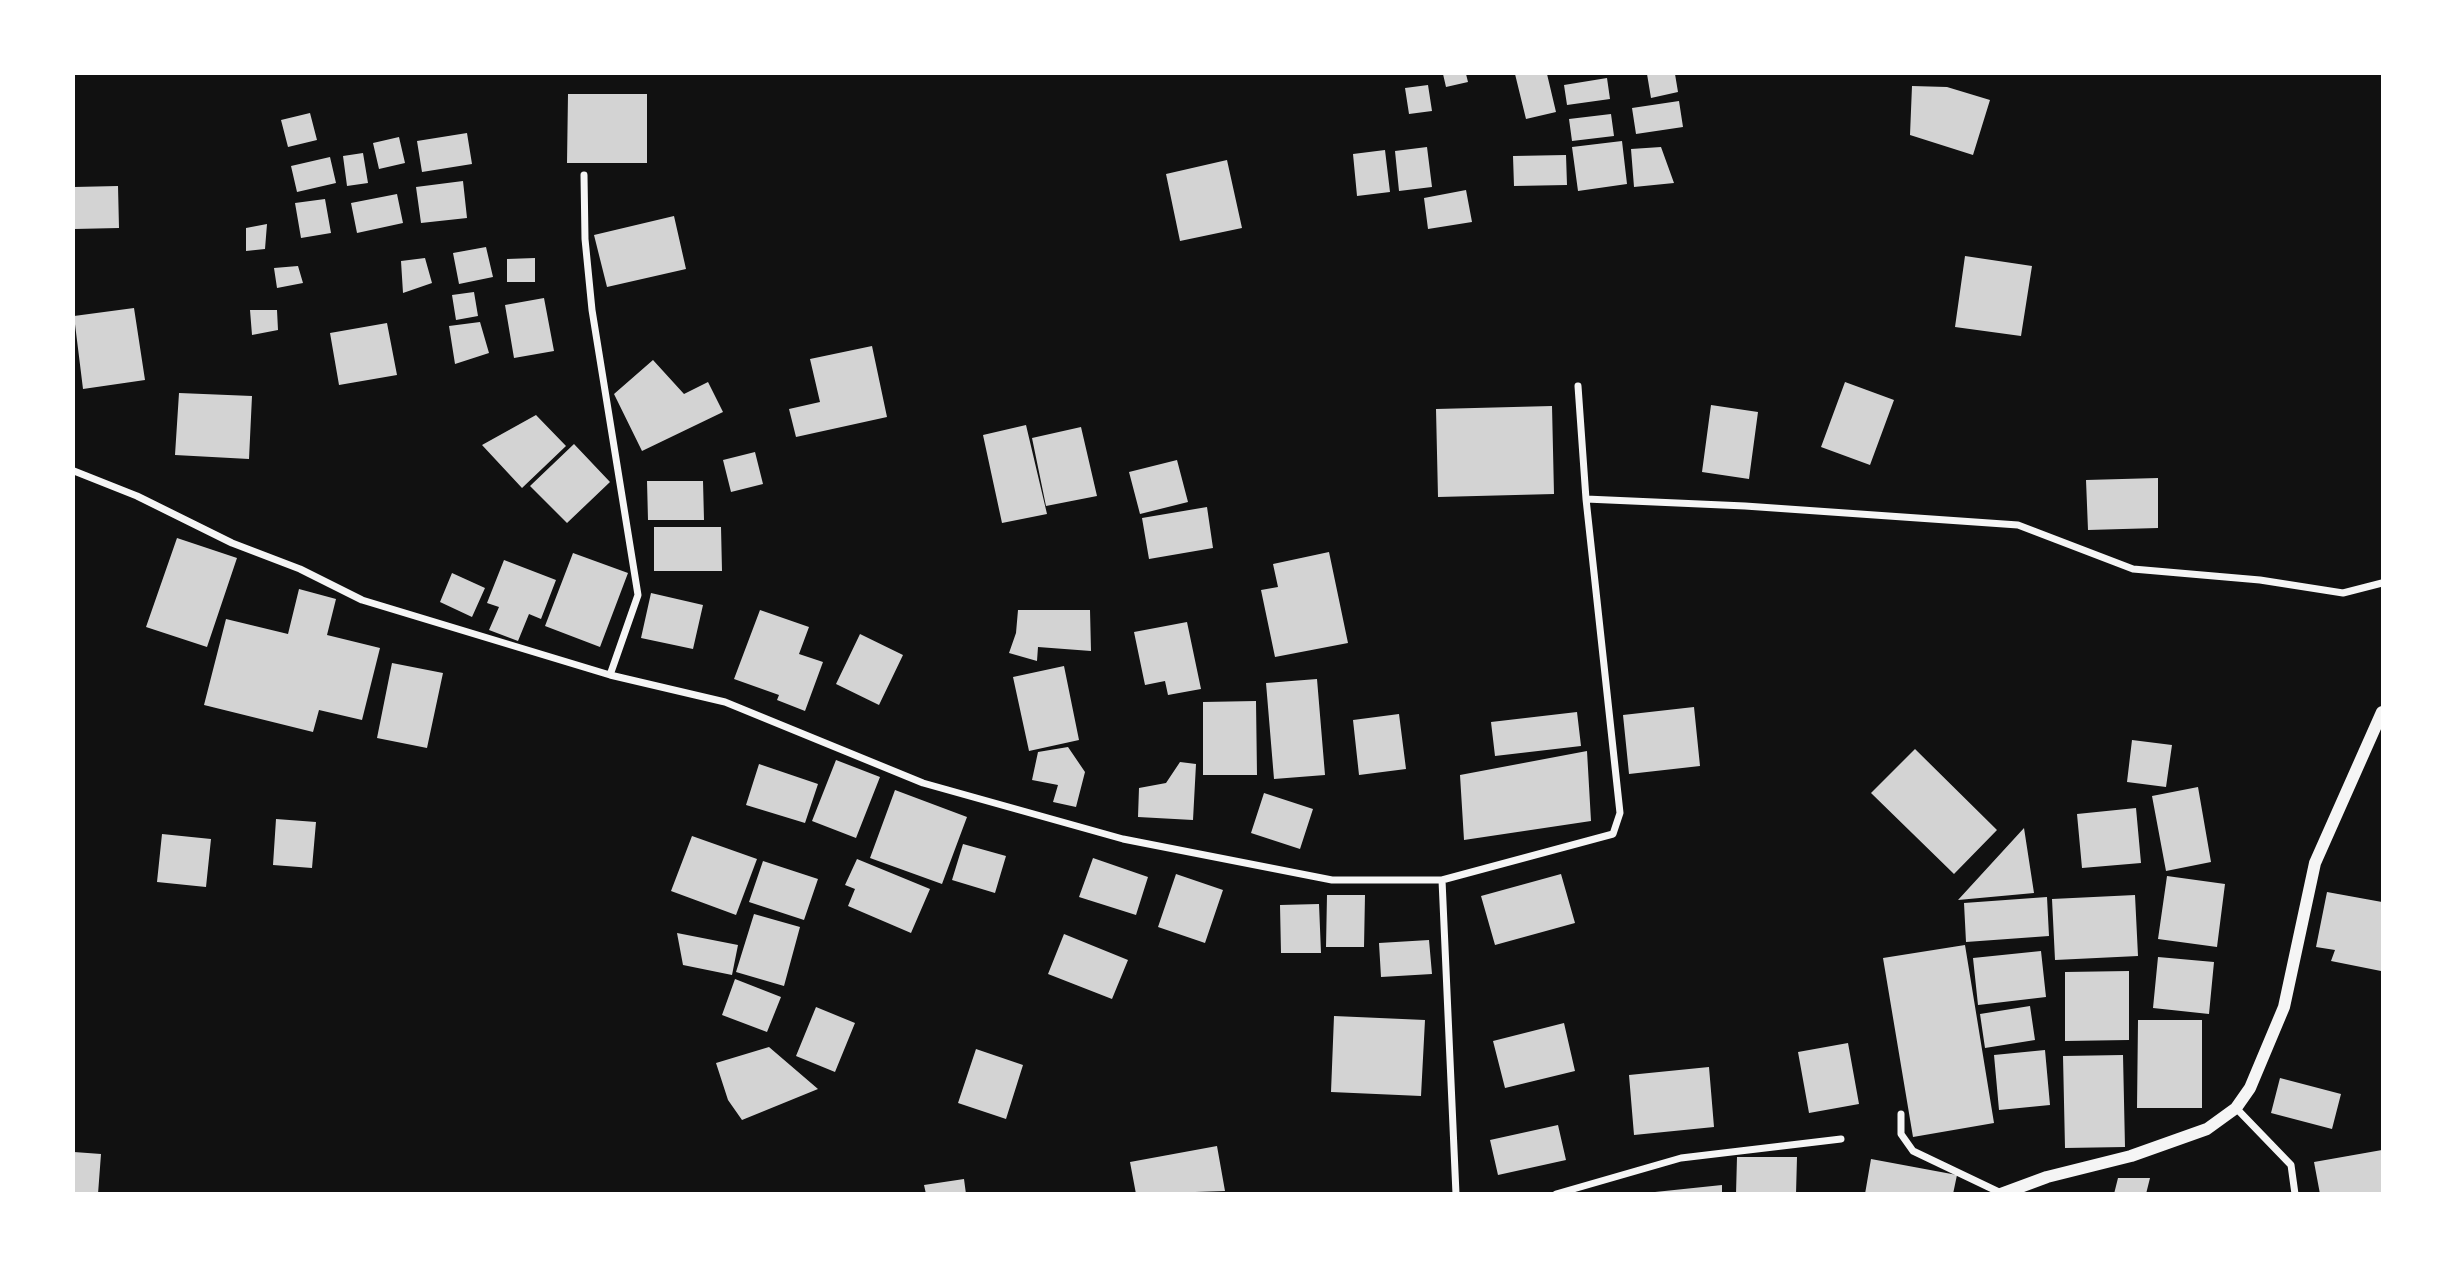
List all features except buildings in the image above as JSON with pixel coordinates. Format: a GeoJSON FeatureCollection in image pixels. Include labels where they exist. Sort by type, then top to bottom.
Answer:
{"type":"FeatureCollection","features":[{"type":"Feature","properties":{"kind":"street"},"geometry":{"type":"LineString","coordinates":[[584,175],[585,239],[592,310],[638,595],[610,675]]}},
{"type":"Feature","properties":{"kind":"street"},"geometry":{"type":"LineString","coordinates":[[74,471],[137,496],[232,544],[300,569],[362,600],[610,675],[725,702],[923,783],[1123,839],[1332,880],[1442,880],[1613,834],[1620,813],[1586,499],[1578,386]]}},
{"type":"Feature","properties":{"kind":"street"},"geometry":{"type":"LineString","coordinates":[[1586,499],[2018,525],[2133,569],[2260,580],[2343,593],[2382,583]]}},
{"type":"Feature","properties":{"kind":"street"},"geometry":{"type":"LineString","coordinates":[[1901,1114],[1901,1134],[1913,1151],[2001,1194],[2047,1177],[2131,1156],[2207,1129],[2236,1108],[2250,1088],[2284,1007],[2315,863],[2382,712]]}},
{"type":"Feature","properties":{"kind":"street"},"geometry":{"type":"LineString","coordinates":[[1442,880],[1456,1194]]}},
{"type":"Feature","properties":{"kind":"street"},"geometry":{"type":"LineString","coordinates":[[2236,1108],[2291,1165],[2295,1194]]}},
{"type":"Feature","properties":{"kind":"street"},"geometry":{"type":"LineString","coordinates":[[1556,1194],[1681,1158],[1841,1139]]}}]}
